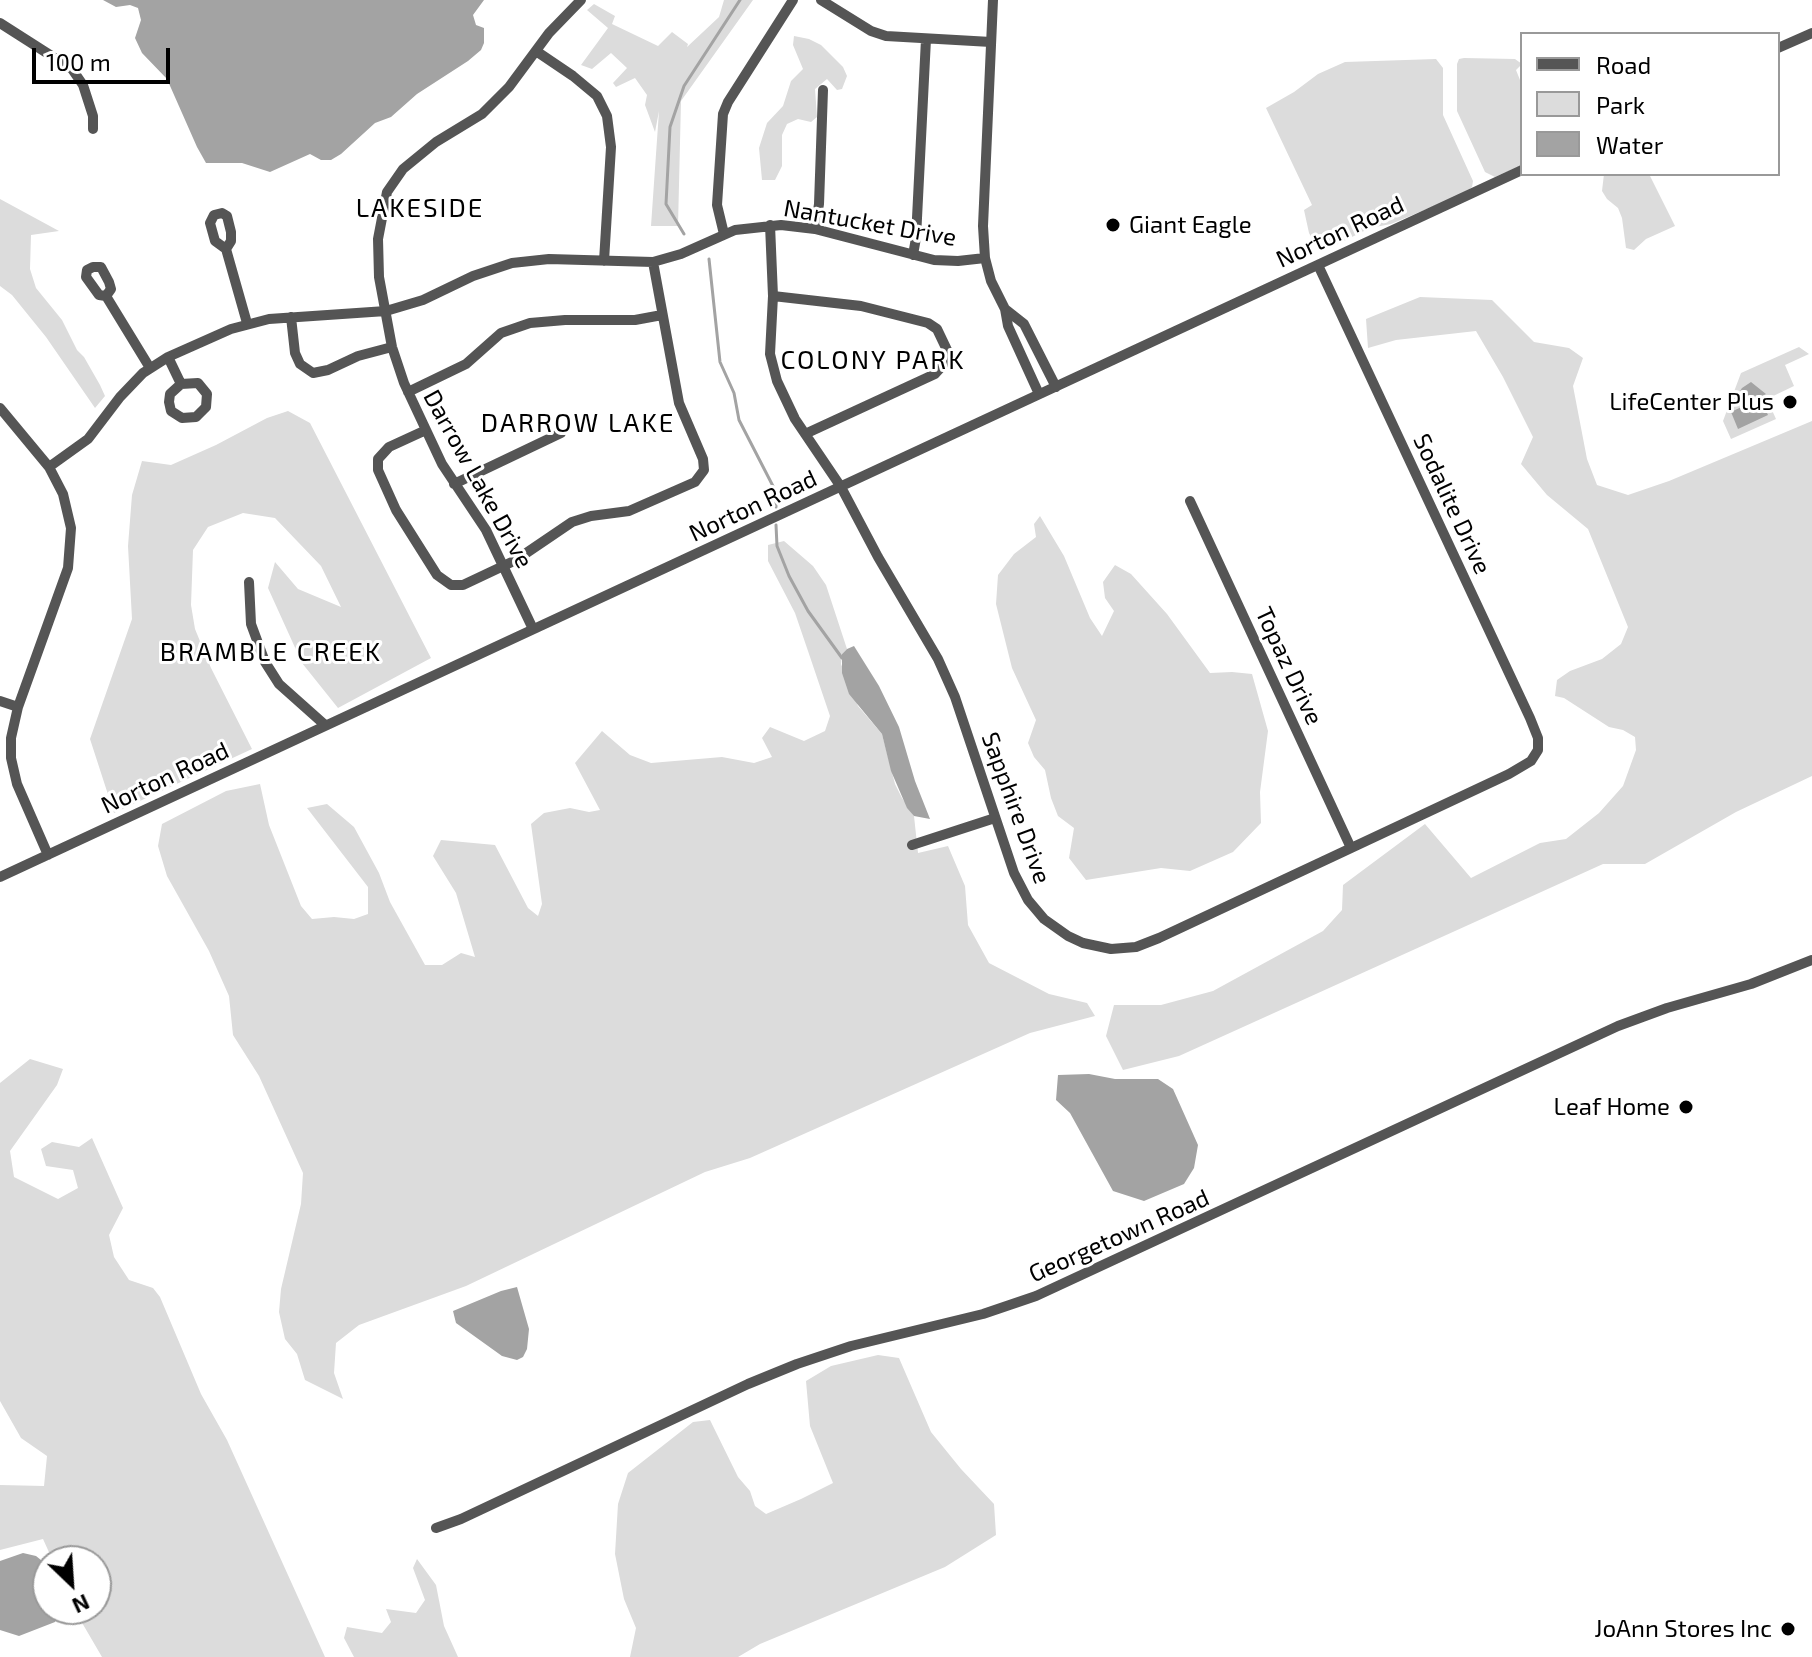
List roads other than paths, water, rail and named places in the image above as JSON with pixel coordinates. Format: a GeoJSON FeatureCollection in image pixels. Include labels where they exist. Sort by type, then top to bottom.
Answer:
{"type":"FeatureCollection","features":[{"type":"Feature","properties":{"kind":"street","name":"Darrow Lake Drive"},"geometry":{"type":"LineString","coordinates":[[533,629],[477,514],[454,484],[408,392],[392,347],[379,277],[378,239],[387,192],[403,169],[482,114],[509,87],[549,33],[581,0]]}},
{"type":"Feature","properties":{"kind":"street"},"geometry":{"type":"LineString","coordinates":[[724,234],[717,205],[723,114],[793,0]]}},
{"type":"Feature","properties":{"kind":"street"},"geometry":{"type":"LineString","coordinates":[[821,0],[871,31],[894,37],[991,42]]}},
{"type":"Feature","properties":{"kind":"street"},"geometry":{"type":"LineString","coordinates":[[993,0],[983,226],[985,258],[991,281],[1005,309],[1008,326],[1039,394]]}},
{"type":"Feature","properties":{"kind":"street"},"geometry":{"type":"LineString","coordinates":[[0,23],[72,69],[83,85],[93,116],[93,129]]}},
{"type":"Feature","properties":{"kind":"street"},"geometry":{"type":"LineString","coordinates":[[1780,47],[1812,33]]}},
{"type":"Feature","properties":{"kind":"street"},"geometry":{"type":"LineString","coordinates":[[913,255],[926,39]]}},
{"type":"Feature","properties":{"kind":"street"},"geometry":{"type":"LineString","coordinates":[[536,51],[597,96],[607,116],[611,147],[604,261]]}},
{"type":"Feature","properties":{"kind":"street"},"geometry":{"type":"LineString","coordinates":[[815,229],[819,204],[823,90]]}},
{"type":"Feature","properties":{"kind":"street","name":"Norton Road"},"geometry":{"type":"LineString","coordinates":[[0,877],[1520,171]]}},
{"type":"Feature","properties":{"kind":"street","name":"Nantucket Drive"},"geometry":{"type":"LineString","coordinates":[[49,467],[82,445],[127,389],[150,368],[168,357],[247,323],[386,311],[423,300],[473,276],[512,263],[549,259],[653,262],[681,254],[724,234],[770,225],[815,229],[945,261],[985,258]]}},
{"type":"Feature","properties":{"kind":"street","name":"Sapphire Drive"},"geometry":{"type":"LineString","coordinates":[[770,225],[773,296],[769,344],[772,363],[789,406],[841,487],[938,659],[955,697],[1014,873],[1034,908],[1068,936],[1111,949],[1136,947],[1531,761]]}},
{"type":"Feature","properties":{"kind":"street"},"geometry":{"type":"LineString","coordinates":[[226,249],[247,323]]}},
{"type":"Feature","properties":{"kind":"street"},"geometry":{"type":"LineString","coordinates":[[426,430],[384,450],[378,459],[378,470],[389,497],[437,575],[451,585],[463,585],[504,566],[532,551],[572,522],[629,511],[689,485],[702,475],[703,459],[679,403],[653,262]]}},
{"type":"Feature","properties":{"kind":"street","name":"Sodalite Drive"},"geometry":{"type":"LineString","coordinates":[[1318,265],[1530,718],[1538,742],[1538,750],[1531,761]]}},
{"type":"Feature","properties":{"kind":"street"},"geometry":{"type":"LineString","coordinates":[[106,296],[150,368]]}},
{"type":"Feature","properties":{"kind":"street"},"geometry":{"type":"LineString","coordinates":[[773,296],[861,306],[928,323],[937,329],[947,350],[945,363],[935,374],[805,434]]}},
{"type":"Feature","properties":{"kind":"street"},"geometry":{"type":"LineString","coordinates":[[1005,309],[1024,324],[1056,387]]}},
{"type":"Feature","properties":{"kind":"street"},"geometry":{"type":"LineString","coordinates":[[408,392],[466,364],[501,333],[530,323],[635,320],[662,315]]}},
{"type":"Feature","properties":{"kind":"street"},"geometry":{"type":"LineString","coordinates":[[291,317],[297,359],[304,369],[313,373],[392,347]]}},
{"type":"Feature","properties":{"kind":"street"},"geometry":{"type":"LineString","coordinates":[[168,357],[181,384]]}},
{"type":"Feature","properties":{"kind":"street"},"geometry":{"type":"LineString","coordinates":[[0,408],[49,467],[66,504],[71,528],[71,549],[65,579],[18,707],[11,738],[13,768],[23,801],[48,855]]}},
{"type":"Feature","properties":{"kind":"street"},"geometry":{"type":"LineString","coordinates":[[454,484],[561,433]]}},
{"type":"Feature","properties":{"kind":"street","name":"Topaz Drive"},"geometry":{"type":"LineString","coordinates":[[1190,501],[1351,848]]}},
{"type":"Feature","properties":{"kind":"street"},"geometry":{"type":"LineString","coordinates":[[249,582],[251,624],[265,662],[279,684],[325,725]]}},
{"type":"Feature","properties":{"kind":"street"},"geometry":{"type":"LineString","coordinates":[[0,701],[18,707]]}},
{"type":"Feature","properties":{"kind":"street"},"geometry":{"type":"LineString","coordinates":[[912,845],[995,818]]}},
{"type":"Feature","properties":{"kind":"street","name":"Georgetown Road"},"geometry":{"type":"LineString","coordinates":[[436,1528],[797,1364],[851,1346],[983,1314],[1036,1296],[1618,1026],[1772,977],[1812,960]]}},
{"type":"Feature","properties":{"kind":"water"},"geometry":{"type":"Polygon","coordinates":[[[103,0],[484,0],[473,15],[476,25],[484,28],[484,43],[481,50],[468,61],[417,94],[391,117],[375,123],[341,154],[331,160],[321,160],[310,154],[270,172],[242,163],[206,163],[167,79],[142,53],[135,38],[141,20],[138,8],[130,5],[116,7],[103,0]]]}},
{"type":"Feature","properties":{"kind":"water"},"geometry":{"type":"Polygon","coordinates":[[[1751,382],[1766,394],[1746,404],[1738,394],[1751,382]]]}},
{"type":"Feature","properties":{"kind":"water"},"geometry":{"type":"Polygon","coordinates":[[[1760,398],[1768,415],[1738,429],[1731,412],[1760,398]]]}},
{"type":"Feature","properties":{"kind":"water"},"geometry":{"type":"Polygon","coordinates":[[[854,646],[879,686],[899,727],[930,819],[914,816],[907,808],[891,771],[882,734],[849,694],[842,673],[842,654],[854,646]]]}},
{"type":"Feature","properties":{"kind":"water"},"geometry":{"type":"Polygon","coordinates":[[[1089,1074],[1115,1079],[1158,1079],[1173,1089],[1198,1145],[1194,1168],[1184,1184],[1144,1201],[1113,1191],[1070,1113],[1056,1100],[1058,1075],[1089,1074]]]}},
{"type":"Feature","properties":{"kind":"water"},"geometry":{"type":"Polygon","coordinates":[[[517,1287],[529,1329],[527,1349],[523,1357],[517,1360],[502,1356],[456,1323],[453,1311],[517,1287]]]}},
{"type":"Feature","properties":{"kind":"water"},"geometry":{"type":"Polygon","coordinates":[[[23,1553],[32,1555],[32,1625],[47,1625],[19,1636],[0,1630],[0,1561],[23,1553]]]}},
{"type":"Feature","properties":{"kind":"waterway"},"geometry":{"type":"LineString","coordinates":[[684,234],[666,204],[670,127],[684,86],[740,0]]}},
{"type":"Feature","properties":{"kind":"waterway"},"geometry":{"type":"LineString","coordinates":[[709,259],[720,362],[734,393],[739,420],[776,492],[776,507]]}},
{"type":"Feature","properties":{"kind":"waterway"},"geometry":{"type":"LineString","coordinates":[[776,525],[777,546],[789,576],[808,611],[842,658]]}},
{"type":"Feature","properties":{"kind":"place","name":"Giant Eagle"},"geometry":{"type":"Point","coordinates":[1113,225]}},
{"type":"Feature","properties":{"kind":"place","name":"LifeCenter Plus"},"geometry":{"type":"Point","coordinates":[1790,402]}},
{"type":"Feature","properties":{"kind":"place","name":"Leaf Home"},"geometry":{"type":"Point","coordinates":[1686,1107]}},
{"type":"Feature","properties":{"kind":"place","name":"JoAnn Stores Inc"},"geometry":{"type":"Point","coordinates":[1788,1629]}},
{"type":"Feature","properties":{"kind":"district","name":"LAKESIDE"},"geometry":{"type":"Point","coordinates":[420,208]}},
{"type":"Feature","properties":{"kind":"district","name":"COLONY PARK"},"geometry":{"type":"Point","coordinates":[873,360]}},
{"type":"Feature","properties":{"kind":"district","name":"DARROW LAKE"},"geometry":{"type":"Point","coordinates":[578,423]}},
{"type":"Feature","properties":{"kind":"district","name":"BRAMBLE CREEK"},"geometry":{"type":"Point","coordinates":[271,652]}}]}
